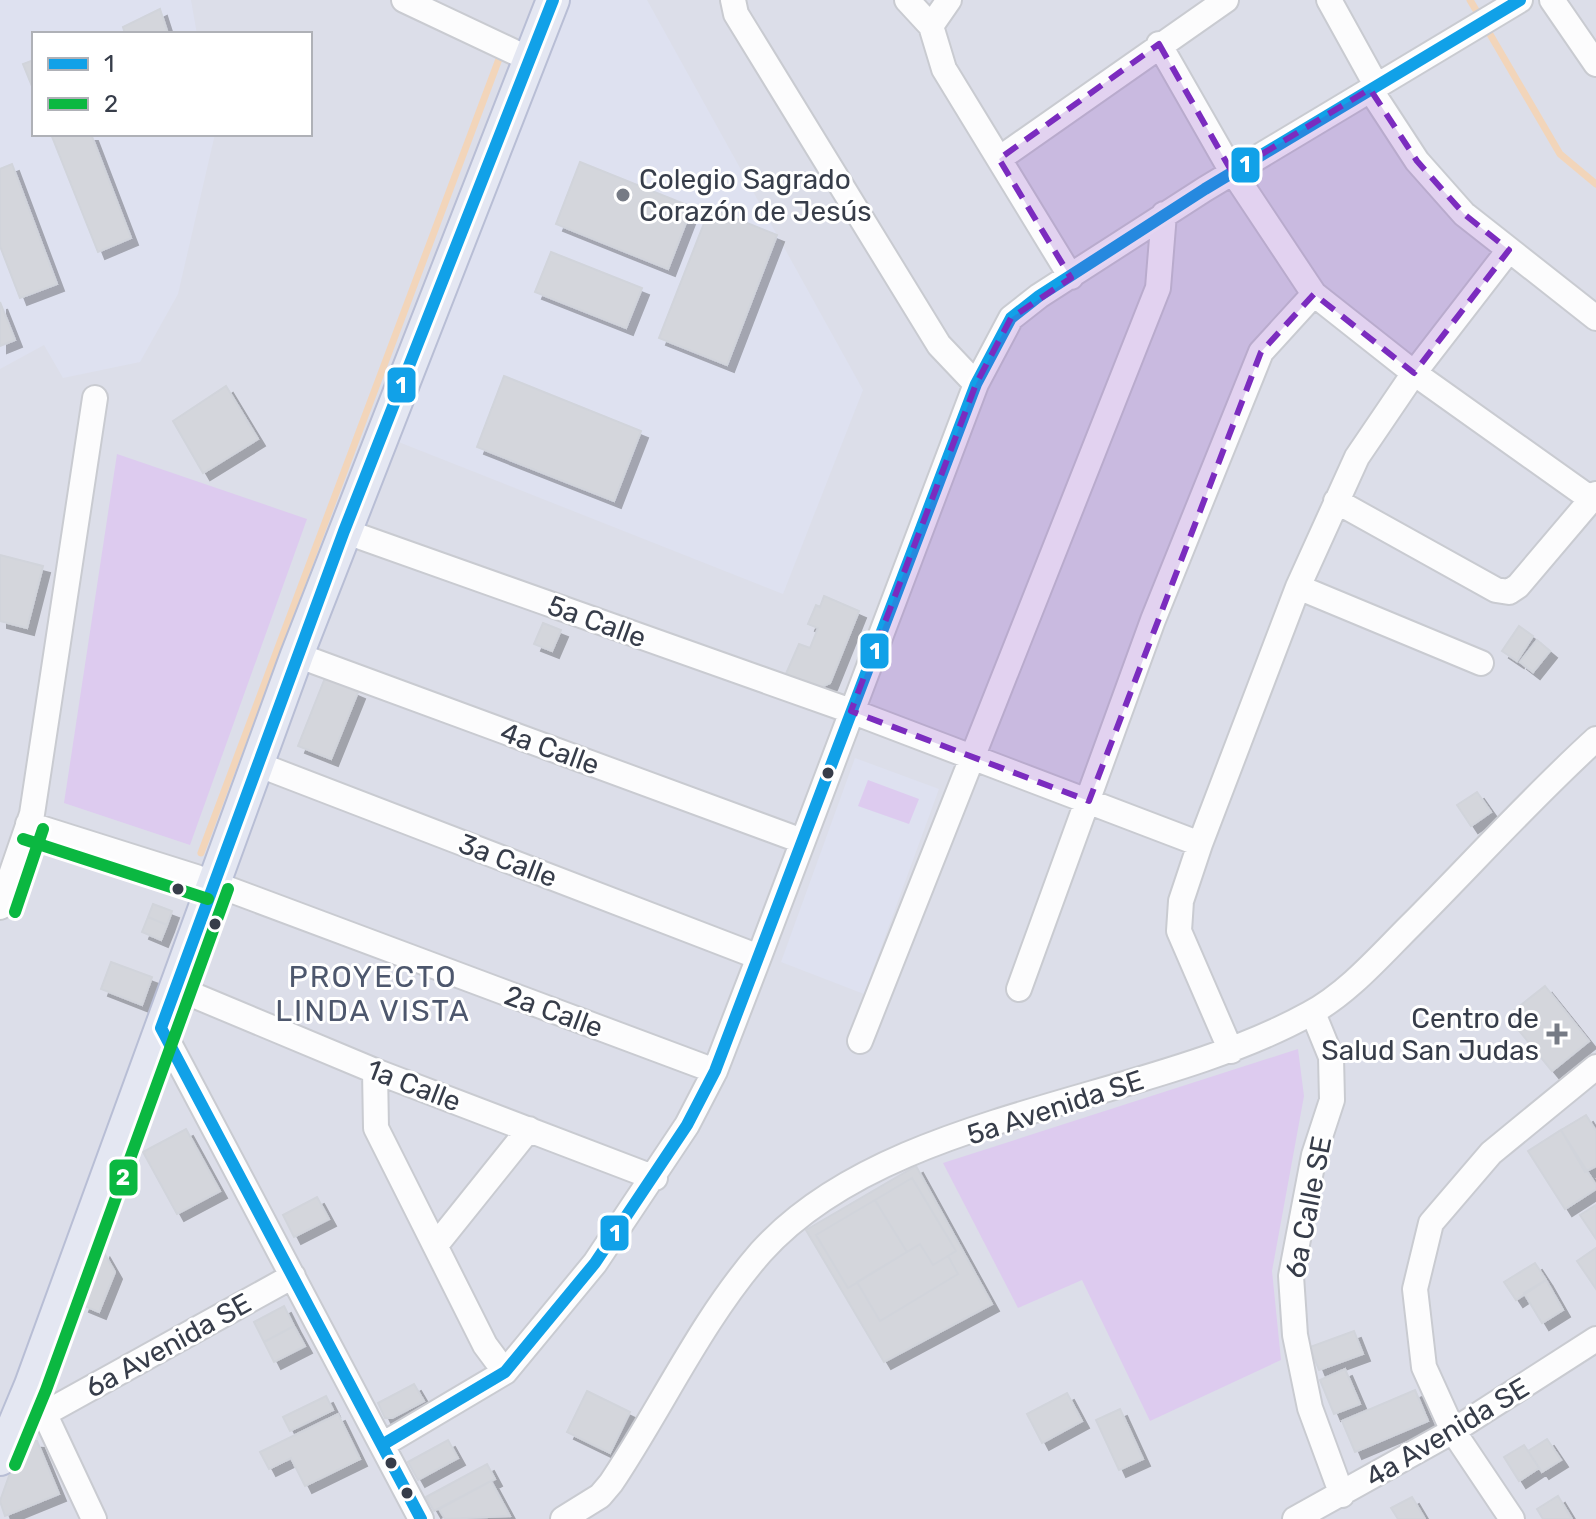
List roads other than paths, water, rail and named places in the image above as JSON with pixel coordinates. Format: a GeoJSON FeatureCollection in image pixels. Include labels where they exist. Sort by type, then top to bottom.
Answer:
{"type":"FeatureCollection","features":[{"type":"Feature","properties":{"kind":"main road"},"geometry":{"type":"LineString","coordinates":[[3,1436],[37,1400],[174,987],[344,531],[553,0]]}},
{"type":"Feature","properties":{"kind":"street"},"geometry":{"type":"LineString","coordinates":[[404,0],[529,59]]}},
{"type":"Feature","properties":{"kind":"street"},"geometry":{"type":"LineString","coordinates":[[733,0],[736,14],[939,345],[976,384]]}},
{"type":"Feature","properties":{"kind":"street"},"geometry":{"type":"LineString","coordinates":[[907,0],[931,26],[944,69],[1071,277]]}},
{"type":"Feature","properties":{"kind":"street"},"geometry":{"type":"LineString","coordinates":[[931,26],[949,0]]}},
{"type":"Feature","properties":{"kind":"street"},"geometry":{"type":"LineString","coordinates":[[999,159],[1226,0]]}},
{"type":"Feature","properties":{"kind":"street"},"geometry":{"type":"LineString","coordinates":[[1329,0],[1373,87],[1417,161],[1464,214],[1596,318]]}},
{"type":"Feature","properties":{"kind":"street"},"geometry":{"type":"LineString","coordinates":[[382,1445],[505,1372],[595,1263],[655,1178],[715,1071],[976,384],[992,348],[1011,318],[1039,296],[1164,214],[1520,0]]}},
{"type":"Feature","properties":{"kind":"street"},"geometry":{"type":"LineString","coordinates":[[1552,0],[1596,64]]}},
{"type":"Feature","properties":{"kind":"street"},"geometry":{"type":"LineString","coordinates":[[1159,44],[1232,172],[1314,294],[1414,373],[1594,496],[1518,586],[1509,592],[1496,590],[1336,501]]}},
{"type":"Feature","properties":{"kind":"street"},"geometry":{"type":"LineString","coordinates":[[860,1041],[1158,288],[1164,214]]}},
{"type":"Feature","properties":{"kind":"street"},"geometry":{"type":"LineString","coordinates":[[1231,1051],[1179,931],[1181,901],[1200,844],[1298,587],[1357,457],[1414,373],[1509,250]]}},
{"type":"Feature","properties":{"kind":"street"},"geometry":{"type":"LineString","coordinates":[[1019,989],[1153,620],[1261,352],[1314,294]]}},
{"type":"Feature","properties":{"kind":"street"},"geometry":{"type":"LineString","coordinates":[[0,907],[28,824],[95,398]]}},
{"type":"Feature","properties":{"kind":"street","name":"5a Calle"},"geometry":{"type":"LineString","coordinates":[[344,531],[851,711],[1200,844]]}},
{"type":"Feature","properties":{"kind":"street"},"geometry":{"type":"LineString","coordinates":[[1298,587],[1481,663]]}},
{"type":"Feature","properties":{"kind":"street","name":"4a Calle"},"geometry":{"type":"LineString","coordinates":[[297,655],[802,841]]}},
{"type":"Feature","properties":{"kind":"street","name":"5a Avenida SE"},"geometry":{"type":"LineString","coordinates":[[563,1519],[600,1496],[611,1483],[719,1305],[762,1251],[803,1213],[843,1186],[904,1156],[1231,1051],[1313,1013],[1372,964],[1596,739]]}},
{"type":"Feature","properties":{"kind":"street","name":"3a Calle"},"geometry":{"type":"LineString","coordinates":[[257,764],[759,957]]}},
{"type":"Feature","properties":{"kind":"street","name":"2a Calle"},"geometry":{"type":"LineString","coordinates":[[28,824],[213,884],[715,1071]]}},
{"type":"Feature","properties":{"kind":"street","name":"1a Calle"},"geometry":{"type":"LineString","coordinates":[[174,987],[375,1071],[655,1178]]}},
{"type":"Feature","properties":{"kind":"street","name":"6a Calle SE"},"geometry":{"type":"LineString","coordinates":[[1313,1013],[1331,1057],[1332,1100],[1314,1155],[1291,1276],[1295,1335],[1310,1408],[1342,1495]]}},
{"type":"Feature","properties":{"kind":"street"},"geometry":{"type":"LineString","coordinates":[[161,1028],[421,1519]]}},
{"type":"Feature","properties":{"kind":"street"},"geometry":{"type":"LineString","coordinates":[[1512,1519],[1453,1431],[1424,1367],[1415,1289],[1431,1223],[1491,1153],[1596,1067]]}},
{"type":"Feature","properties":{"kind":"street"},"geometry":{"type":"LineString","coordinates":[[375,1071],[376,1128],[485,1345],[505,1372]]}},
{"type":"Feature","properties":{"kind":"street"},"geometry":{"type":"LineString","coordinates":[[436,1245],[529,1129]]}},
{"type":"Feature","properties":{"kind":"street","name":"6a Avenida SE"},"geometry":{"type":"LineString","coordinates":[[37,1400],[293,1276]]}},
{"type":"Feature","properties":{"kind":"street","name":"4a Avenida SE"},"geometry":{"type":"LineString","coordinates":[[1304,1517],[1453,1431],[1596,1339]]}},
{"type":"Feature","properties":{"kind":"street"},"geometry":{"type":"LineString","coordinates":[[37,1400],[94,1519]]}},
{"type":"Feature","properties":{"kind":"waterway"},"geometry":{"type":"LineString","coordinates":[[1470,0],[1560,154],[1596,184]]}},
{"type":"Feature","properties":{"kind":"waterway"},"geometry":{"type":"LineString","coordinates":[[201,853],[499,59]]}},
{"type":"Feature","properties":{"kind":"place","name":"Colegio Sagrado Corazón de Jesús"},"geometry":{"type":"Point","coordinates":[623,195]}},
{"type":"Feature","properties":{"kind":"place","name":"Centro de Salud San Judas"},"geometry":{"type":"Point","coordinates":[1557,1034]}},
{"type":"Feature","properties":{"kind":"district","name":"PROYECTO LINDA VISTA"},"geometry":{"type":"Point","coordinates":[373,994]}}]}
